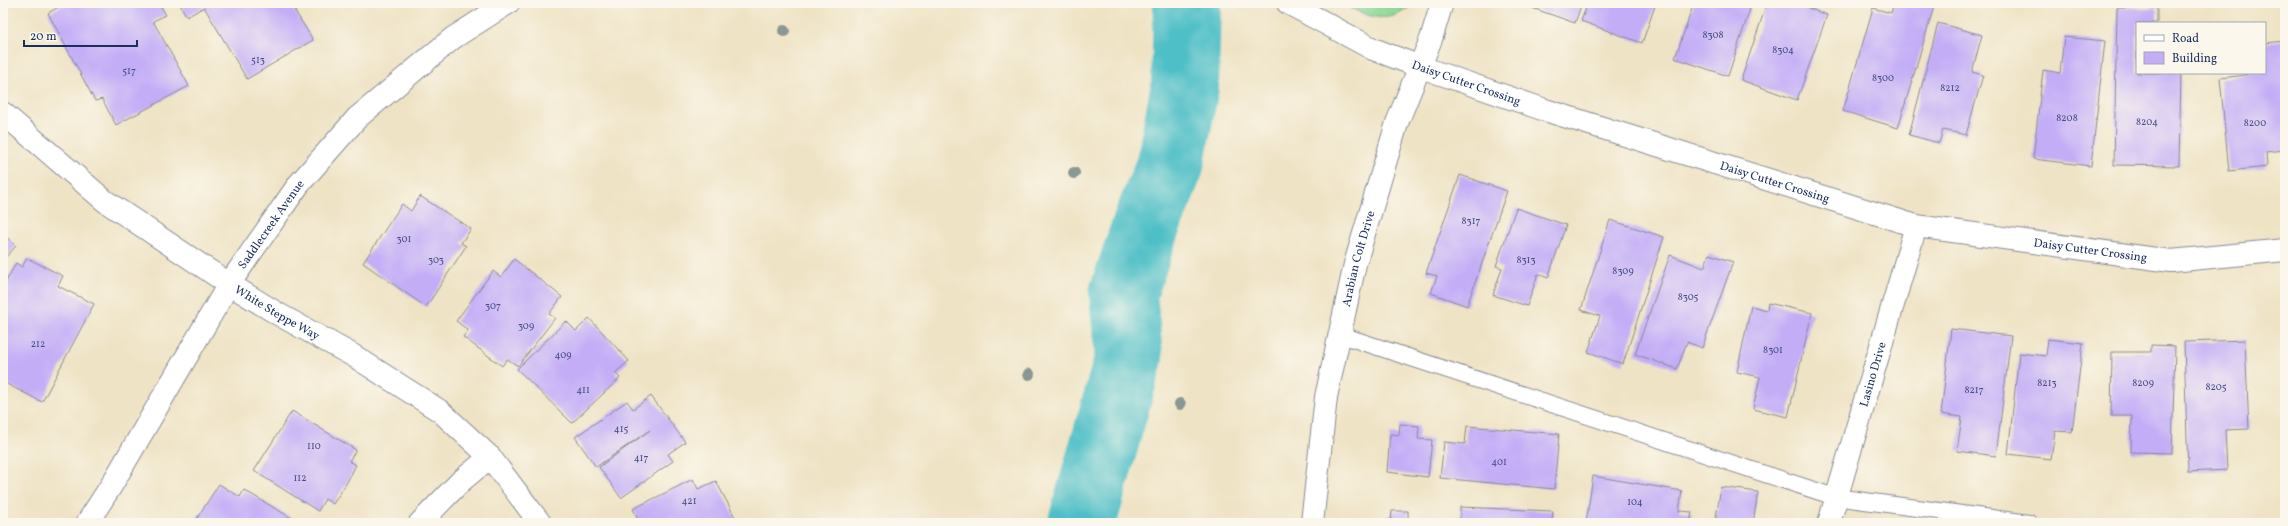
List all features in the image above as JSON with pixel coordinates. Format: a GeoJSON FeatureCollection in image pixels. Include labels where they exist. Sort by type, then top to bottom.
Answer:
{"type":"FeatureCollection","features":[{"type":"Feature","properties":{"kind":"street","name":"Saddlecreek Avenue"},"geometry":{"type":"LineString","coordinates":[[87,523],[111,486],[228,284],[299,184],[357,118],[453,38],[508,3]]}},
{"type":"Feature","properties":{"kind":"street","name":"Daisy Cutter Crossing"},"geometry":{"type":"LineString","coordinates":[[1288,3],[1373,49],[1418,66],[1545,110],[1916,226],[2171,261],[2285,250]]}},
{"type":"Feature","properties":{"kind":"street","name":"Arabian Colt Drive"},"geometry":{"type":"LineString","coordinates":[[1312,523],[1326,397],[1338,334],[1355,264],[1397,123],[1418,66],[1431,39],[1442,3]]}},
{"type":"Feature","properties":{"kind":"street","name":"White Steppe Way"},"geometry":{"type":"LineString","coordinates":[[3,113],[105,201],[228,284],[408,389],[440,411],[490,457],[540,523]]}},
{"type":"Feature","properties":{"kind":"street","name":"Lasino Drive"},"geometry":{"type":"LineString","coordinates":[[1829,523],[1835,497],[1916,226]]}},
{"type":"Feature","properties":{"kind":"street"},"geometry":{"type":"LineString","coordinates":[[420,523],[460,482],[490,457]]}},
{"type":"Feature","properties":{"kind":"lane"},"geometry":{"type":"LineString","coordinates":[[1338,334],[1835,497],[2029,523]]}},
{"type":"Feature","properties":{"kind":"green space"},"geometry":{"type":"Polygon","coordinates":[[[1341,3],[1414,3],[1396,15],[1378,17],[1360,12],[1341,3]]]}},
{"type":"Feature","properties":{"kind":"building"},"geometry":{"type":"Polygon","coordinates":[[[66,3],[159,3],[166,15],[153,21],[189,86],[116,125],[102,99],[95,101],[48,13],[66,3]]]}},
{"type":"Feature","properties":{"kind":"building"},"geometry":{"type":"Polygon","coordinates":[[[179,3],[290,3],[313,40],[247,79],[204,7],[187,17],[179,3]]]}},
{"type":"Feature","properties":{"kind":"building"},"geometry":{"type":"Polygon","coordinates":[[[1518,3],[1582,3],[1575,23],[1518,3]]]}},
{"type":"Feature","properties":{"kind":"building"},"geometry":{"type":"Polygon","coordinates":[[[1588,3],[1656,3],[1642,43],[1581,21],[1588,3]]]}},
{"type":"Feature","properties":{"kind":"building"},"geometry":{"type":"Polygon","coordinates":[[[1694,3],[1752,3],[1728,76],[1675,58],[1694,3]]]}},
{"type":"Feature","properties":{"kind":"building"},"geometry":{"type":"Polygon","coordinates":[[[1767,3],[1810,3],[1808,8],[1827,15],[1797,100],[1741,80],[1767,3]]]}},
{"type":"Feature","properties":{"kind":"building"},"geometry":{"type":"Polygon","coordinates":[[[1894,3],[1935,3],[1898,128],[1843,111],[1873,8],[1891,13],[1894,3]]]}},
{"type":"Feature","properties":{"kind":"building"},"geometry":{"type":"Polygon","coordinates":[[[2117,8],[2157,8],[2157,22],[2136,22],[2136,74],[2181,74],[2179,166],[2114,165],[2117,8]]]}},
{"type":"Feature","properties":{"kind":"building"},"geometry":{"type":"Polygon","coordinates":[[[1938,23],[1982,35],[1972,72],[1983,75],[1966,135],[1943,130],[1939,143],[1909,135],[1938,23]]]}},
{"type":"Feature","properties":{"kind":"building"},"geometry":{"type":"Polygon","coordinates":[[[2064,37],[2105,41],[2091,166],[2033,159],[2043,70],[2060,73],[2064,37]]]}},
{"type":"Feature","properties":{"kind":"building"},"geometry":{"type":"Polygon","coordinates":[[[2285,41],[2285,150],[2266,152],[2267,167],[2229,171],[2220,78],[2246,74],[2266,74],[2266,43],[2285,41]]]}},
{"type":"Feature","properties":{"kind":"building"},"geometry":{"type":"Polygon","coordinates":[[[1460,175],[1507,191],[1467,306],[1431,293],[1437,276],[1426,273],[1460,175]]]}},
{"type":"Feature","properties":{"kind":"building"},"geometry":{"type":"Polygon","coordinates":[[[420,196],[471,229],[461,243],[466,246],[426,307],[363,263],[402,204],[411,211],[420,196]]]}},
{"type":"Feature","properties":{"kind":"building"},"geometry":{"type":"Polygon","coordinates":[[[1516,208],[1566,225],[1548,278],[1538,274],[1527,306],[1493,295],[1502,268],[1496,266],[1516,208]]]}},
{"type":"Feature","properties":{"kind":"building"},"geometry":{"type":"Polygon","coordinates":[[[1610,220],[1664,237],[1623,364],[1588,352],[1600,316],[1581,310],[1610,220]]]}},
{"type":"Feature","properties":{"kind":"building"},"geometry":{"type":"Polygon","coordinates":[[[3,234],[16,246],[3,260],[3,234]]]}},
{"type":"Feature","properties":{"kind":"building"},"geometry":{"type":"Polygon","coordinates":[[[1709,254],[1733,262],[1702,348],[1687,342],[1677,369],[1635,354],[1670,255],[1704,268],[1709,254]]]}},
{"type":"Feature","properties":{"kind":"building"},"geometry":{"type":"Polygon","coordinates":[[[27,258],[63,276],[58,286],[94,304],[42,402],[3,382],[3,287],[16,263],[22,267],[27,258]]]}},
{"type":"Feature","properties":{"kind":"building"},"geometry":{"type":"Polygon","coordinates":[[[514,259],[562,297],[549,314],[555,318],[518,366],[507,359],[502,366],[463,337],[468,330],[456,321],[493,271],[501,277],[514,259]]]}},
{"type":"Feature","properties":{"kind":"building"},"geometry":{"type":"Polygon","coordinates":[[[1768,303],[1812,313],[1788,417],[1753,409],[1760,377],[1737,372],[1751,306],[1767,310],[1768,303]]]}},
{"type":"Feature","properties":{"kind":"building"},"geometry":{"type":"Polygon","coordinates":[[[589,318],[629,361],[615,373],[620,378],[572,423],[517,369],[566,321],[576,331],[589,318]]]}},
{"type":"Feature","properties":{"kind":"building"},"geometry":{"type":"Polygon","coordinates":[[[1951,329],[2011,336],[1996,456],[1957,451],[1962,417],[1941,414],[1951,329]]]}},
{"type":"Feature","properties":{"kind":"building"},"geometry":{"type":"Polygon","coordinates":[[[2048,339],[2083,343],[2072,432],[2055,431],[2051,459],[2008,454],[2019,353],[2046,356],[2048,339]]]}},
{"type":"Feature","properties":{"kind":"building"},"geometry":{"type":"Polygon","coordinates":[[[2245,340],[2249,429],[2225,430],[2227,470],[2188,472],[2184,342],[2245,340]]]}},
{"type":"Feature","properties":{"kind":"building"},"geometry":{"type":"Polygon","coordinates":[[[2151,345],[2175,346],[2172,453],[2131,452],[2132,416],[2111,416],[2112,352],[2151,352],[2151,345]]]}},
{"type":"Feature","properties":{"kind":"building"},"geometry":{"type":"Polygon","coordinates":[[[651,396],[685,442],[668,454],[673,461],[621,498],[599,467],[650,430],[596,467],[575,437],[627,401],[633,409],[651,396]]]}},
{"type":"Feature","properties":{"kind":"building"},"geometry":{"type":"Polygon","coordinates":[[[292,411],[356,450],[349,461],[356,465],[346,484],[333,504],[325,499],[318,511],[254,471],[292,411]]]}},
{"type":"Feature","properties":{"kind":"building"},"geometry":{"type":"Polygon","coordinates":[[[1400,424],[1419,426],[1418,439],[1432,440],[1428,477],[1387,472],[1390,434],[1399,435],[1400,424]]]}},
{"type":"Feature","properties":{"kind":"building"},"geometry":{"type":"Polygon","coordinates":[[[1467,426],[1559,434],[1554,489],[1440,478],[1444,442],[1465,444],[1467,426]]]}},
{"type":"Feature","properties":{"kind":"building"},"geometry":{"type":"Polygon","coordinates":[[[1593,476],[1682,491],[1679,511],[1692,512],[1690,523],[1586,523],[1593,476]]]}},
{"type":"Feature","properties":{"kind":"building"},"geometry":{"type":"Polygon","coordinates":[[[693,479],[698,489],[716,481],[738,523],[640,523],[633,509],[693,479]]]}},
{"type":"Feature","properties":{"kind":"building"},"geometry":{"type":"Polygon","coordinates":[[[219,484],[240,497],[244,490],[300,523],[194,523],[219,484]]]}},
{"type":"Feature","properties":{"kind":"building"},"geometry":{"type":"Polygon","coordinates":[[[1721,487],[1758,492],[1753,523],[1715,523],[1721,487]]]}},
{"type":"Feature","properties":{"kind":"building"},"geometry":{"type":"Polygon","coordinates":[[[1460,507],[1553,511],[1552,523],[1460,523],[1460,507]]]}},
{"type":"Feature","properties":{"kind":"building"},"geometry":{"type":"Polygon","coordinates":[[[1392,511],[1408,511],[1408,519],[1427,519],[1427,523],[1385,523],[1385,520],[1391,520],[1392,511]]]}},
{"type":"Feature","properties":{"kind":"waterway"},"geometry":{"type":"LineString","coordinates":[[1082,523],[1129,357],[1123,294],[1144,231],[1170,165],[1185,86],[1187,3]]}}]}
